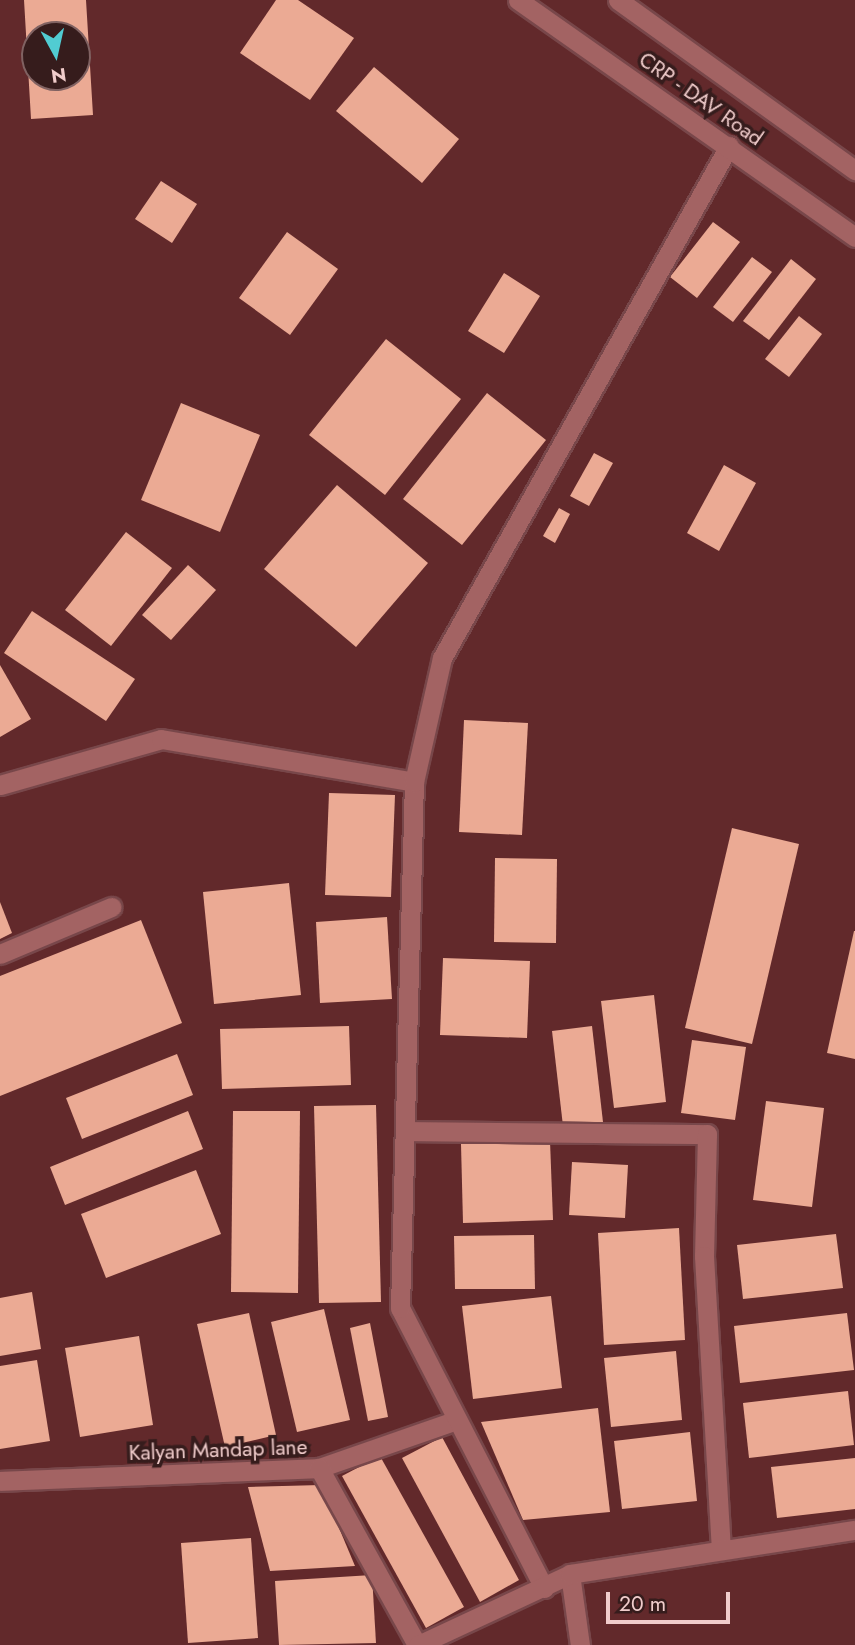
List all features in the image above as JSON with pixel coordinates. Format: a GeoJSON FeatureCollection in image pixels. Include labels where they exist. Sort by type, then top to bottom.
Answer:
{"type":"FeatureCollection","features":[{"type":"Feature","properties":{"kind":"street","name":"CRP - DAV Road"},"geometry":{"type":"LineString","coordinates":[[518,0],[855,237]]}},
{"type":"Feature","properties":{"kind":"street","name":"CRP - DAV Road"},"geometry":{"type":"LineString","coordinates":[[618,0],[855,170]]}},
{"type":"Feature","properties":{"kind":"street"},"geometry":{"type":"LineString","coordinates":[[544,1588],[400,1308],[409,1131],[414,782],[442,658],[729,146]]}},
{"type":"Feature","properties":{"kind":"street"},"geometry":{"type":"LineString","coordinates":[[0,785],[161,739],[414,782]]}},
{"type":"Feature","properties":{"kind":"street"},"geometry":{"type":"LineString","coordinates":[[0,954],[111,907]]}},
{"type":"Feature","properties":{"kind":"street"},"geometry":{"type":"LineString","coordinates":[[409,1131],[707,1134],[704,1256],[721,1550]]}},
{"type":"Feature","properties":{"kind":"street"},"geometry":{"type":"LineString","coordinates":[[319,1468],[457,1420]]}},
{"type":"Feature","properties":{"kind":"street","name":"Kalyan Mandap lane"},"geometry":{"type":"LineString","coordinates":[[0,1481],[319,1468],[418,1645]]}},
{"type":"Feature","properties":{"kind":"street"},"geometry":{"type":"LineString","coordinates":[[418,1645],[570,1574],[855,1530]]}},
{"type":"Feature","properties":{"kind":"street"},"geometry":{"type":"LineString","coordinates":[[570,1574],[580,1645]]}},
{"type":"Feature","properties":{"kind":"building"},"geometry":{"type":"Polygon","coordinates":[[[24,0],[86,0],[87,21],[25,21],[24,0]]]}},
{"type":"Feature","properties":{"kind":"building"},"geometry":{"type":"Polygon","coordinates":[[[276,0],[298,0],[354,38],[310,100],[240,53],[276,0]]]}},
{"type":"Feature","properties":{"kind":"building"},"geometry":{"type":"Polygon","coordinates":[[[374,67],[459,139],[422,183],[336,111],[374,67]]]}},
{"type":"Feature","properties":{"kind":"building"},"geometry":{"type":"Polygon","coordinates":[[[91,82],[93,115],[31,119],[29,91],[91,91],[91,82]]]}},
{"type":"Feature","properties":{"kind":"building"},"geometry":{"type":"Polygon","coordinates":[[[161,181],[197,204],[172,243],[135,219],[161,181]]]}},
{"type":"Feature","properties":{"kind":"building"},"geometry":{"type":"Polygon","coordinates":[[[713,222],[740,242],[697,298],[670,277],[713,222]]]}},
{"type":"Feature","properties":{"kind":"building"},"geometry":{"type":"Polygon","coordinates":[[[287,232],[338,269],[290,335],[239,298],[287,232]]]}},
{"type":"Feature","properties":{"kind":"building"},"geometry":{"type":"Polygon","coordinates":[[[752,257],[772,272],[733,322],[713,307],[752,257]]]}},
{"type":"Feature","properties":{"kind":"building"},"geometry":{"type":"Polygon","coordinates":[[[791,259],[816,279],[769,340],[743,321],[791,259]]]}},
{"type":"Feature","properties":{"kind":"building"},"geometry":{"type":"Polygon","coordinates":[[[504,273],[540,296],[504,353],[468,331],[504,273]]]}},
{"type":"Feature","properties":{"kind":"building"},"geometry":{"type":"Polygon","coordinates":[[[799,316],[822,334],[789,377],[765,359],[799,316]]]}},
{"type":"Feature","properties":{"kind":"building"},"geometry":{"type":"Polygon","coordinates":[[[386,339],[461,399],[385,495],[309,435],[386,339]]]}},
{"type":"Feature","properties":{"kind":"building"},"geometry":{"type":"Polygon","coordinates":[[[487,393],[546,440],[462,545],[403,499],[487,393]]]}},
{"type":"Feature","properties":{"kind":"building"},"geometry":{"type":"Polygon","coordinates":[[[181,403],[260,435],[220,532],[141,500],[181,403]]]}},
{"type":"Feature","properties":{"kind":"building"},"geometry":{"type":"Polygon","coordinates":[[[594,453],[613,463],[589,506],[570,496],[594,453]]]}},
{"type":"Feature","properties":{"kind":"building"},"geometry":{"type":"Polygon","coordinates":[[[724,465],[756,483],[719,551],[687,533],[724,465]]]}},
{"type":"Feature","properties":{"kind":"building"},"geometry":{"type":"Polygon","coordinates":[[[337,485],[428,563],[356,647],[264,569],[337,485]]]}},
{"type":"Feature","properties":{"kind":"building"},"geometry":{"type":"Polygon","coordinates":[[[559,508],[570,514],[555,543],[543,536],[559,508]]]}},
{"type":"Feature","properties":{"kind":"building"},"geometry":{"type":"Polygon","coordinates":[[[126,532],[172,568],[111,646],[65,610],[126,532]]]}},
{"type":"Feature","properties":{"kind":"building"},"geometry":{"type":"Polygon","coordinates":[[[188,565],[216,590],[171,640],[142,615],[188,565]]]}},
{"type":"Feature","properties":{"kind":"building"},"geometry":{"type":"Polygon","coordinates":[[[32,611],[135,679],[106,721],[4,653],[32,611]]]}},
{"type":"Feature","properties":{"kind":"building"},"geometry":{"type":"Polygon","coordinates":[[[0,665],[31,719],[0,737],[0,665]]]}},
{"type":"Feature","properties":{"kind":"building"},"geometry":{"type":"Polygon","coordinates":[[[464,720],[528,723],[522,835],[459,832],[464,720]]]}},
{"type":"Feature","properties":{"kind":"building"},"geometry":{"type":"Polygon","coordinates":[[[329,793],[395,795],[391,897],[325,895],[329,793]]]}},
{"type":"Feature","properties":{"kind":"building"},"geometry":{"type":"Polygon","coordinates":[[[732,828],[799,844],[752,1044],[685,1028],[732,828]]]}},
{"type":"Feature","properties":{"kind":"building"},"geometry":{"type":"Polygon","coordinates":[[[495,858],[557,859],[556,943],[494,942],[495,858]]]}},
{"type":"Feature","properties":{"kind":"building"},"geometry":{"type":"Polygon","coordinates":[[[289,883],[301,995],[214,1004],[203,892],[289,883]]]}},
{"type":"Feature","properties":{"kind":"building"},"geometry":{"type":"Polygon","coordinates":[[[0,902],[12,933],[0,939],[0,902]]]}},
{"type":"Feature","properties":{"kind":"building"},"geometry":{"type":"Polygon","coordinates":[[[387,917],[392,999],[320,1003],[316,922],[387,917]]]}},
{"type":"Feature","properties":{"kind":"building"},"geometry":{"type":"Polygon","coordinates":[[[141,920],[182,1023],[0,1096],[0,976],[141,920]]]}},
{"type":"Feature","properties":{"kind":"building"},"geometry":{"type":"Polygon","coordinates":[[[855,931],[855,1059],[827,1053],[855,931]]]}},
{"type":"Feature","properties":{"kind":"building"},"geometry":{"type":"Polygon","coordinates":[[[443,958],[530,961],[527,1038],[440,1035],[443,958]]]}},
{"type":"Feature","properties":{"kind":"building"},"geometry":{"type":"Polygon","coordinates":[[[654,995],[666,1102],[614,1108],[601,1001],[654,995]]]}},
{"type":"Feature","properties":{"kind":"building"},"geometry":{"type":"Polygon","coordinates":[[[349,1026],[351,1085],[222,1089],[220,1029],[349,1026]]]}},
{"type":"Feature","properties":{"kind":"building"},"geometry":{"type":"Polygon","coordinates":[[[592,1026],[603,1122],[563,1126],[552,1031],[592,1026]]]}},
{"type":"Feature","properties":{"kind":"building"},"geometry":{"type":"Polygon","coordinates":[[[692,1040],[746,1047],[735,1120],[681,1113],[692,1040]]]}},
{"type":"Feature","properties":{"kind":"building"},"geometry":{"type":"Polygon","coordinates":[[[177,1054],[193,1095],[82,1139],[66,1098],[177,1054]]]}},
{"type":"Feature","properties":{"kind":"building"},"geometry":{"type":"Polygon","coordinates":[[[766,1101],[824,1108],[812,1207],[753,1200],[766,1101]]]}},
{"type":"Feature","properties":{"kind":"building"},"geometry":{"type":"Polygon","coordinates":[[[376,1105],[381,1302],[319,1303],[314,1106],[376,1105]]]}},
{"type":"Feature","properties":{"kind":"building"},"geometry":{"type":"Polygon","coordinates":[[[188,1111],[203,1149],[65,1205],[50,1167],[188,1111]]]}},
{"type":"Feature","properties":{"kind":"building"},"geometry":{"type":"Polygon","coordinates":[[[233,1111],[300,1111],[298,1293],[231,1292],[233,1111]]]}},
{"type":"Feature","properties":{"kind":"building"},"geometry":{"type":"Polygon","coordinates":[[[550,1141],[553,1220],[463,1223],[461,1144],[550,1141]]]}},
{"type":"Feature","properties":{"kind":"building"},"geometry":{"type":"Polygon","coordinates":[[[572,1162],[628,1165],[625,1218],[569,1215],[572,1162]]]}},
{"type":"Feature","properties":{"kind":"building"},"geometry":{"type":"Polygon","coordinates":[[[196,1170],[221,1234],[106,1278],[81,1214],[196,1170]]]}},
{"type":"Feature","properties":{"kind":"building"},"geometry":{"type":"Polygon","coordinates":[[[679,1228],[685,1340],[604,1345],[598,1233],[679,1228]]]}},
{"type":"Feature","properties":{"kind":"building"},"geometry":{"type":"Polygon","coordinates":[[[836,1234],[843,1288],[743,1299],[737,1245],[836,1234]]]}},
{"type":"Feature","properties":{"kind":"building"},"geometry":{"type":"Polygon","coordinates":[[[534,1235],[535,1289],[455,1289],[454,1236],[534,1235]]]}},
{"type":"Feature","properties":{"kind":"building"},"geometry":{"type":"Polygon","coordinates":[[[32,1292],[41,1349],[0,1356],[0,1298],[32,1292]]]}},
{"type":"Feature","properties":{"kind":"building"},"geometry":{"type":"Polygon","coordinates":[[[551,1296],[562,1388],[473,1399],[462,1306],[551,1296]]]}},
{"type":"Feature","properties":{"kind":"building"},"geometry":{"type":"Polygon","coordinates":[[[324,1309],[350,1420],[297,1432],[271,1322],[324,1309]]]}},
{"type":"Feature","properties":{"kind":"building"},"geometry":{"type":"Polygon","coordinates":[[[249,1313],[276,1435],[225,1447],[197,1324],[249,1313]]]}},
{"type":"Feature","properties":{"kind":"building"},"geometry":{"type":"Polygon","coordinates":[[[847,1313],[854,1370],[740,1383],[734,1326],[847,1313]]]}},
{"type":"Feature","properties":{"kind":"building"},"geometry":{"type":"Polygon","coordinates":[[[370,1323],[388,1417],[368,1421],[350,1328],[370,1323]]]}},
{"type":"Feature","properties":{"kind":"building"},"geometry":{"type":"Polygon","coordinates":[[[139,1336],[153,1425],[80,1437],[65,1348],[139,1336]]]}},
{"type":"Feature","properties":{"kind":"building"},"geometry":{"type":"Polygon","coordinates":[[[676,1351],[682,1420],[611,1427],[604,1358],[676,1351]]]}},
{"type":"Feature","properties":{"kind":"building"},"geometry":{"type":"Polygon","coordinates":[[[37,1360],[50,1441],[0,1449],[0,1366],[37,1360]]]}},
{"type":"Feature","properties":{"kind":"building"},"geometry":{"type":"Polygon","coordinates":[[[848,1391],[854,1445],[749,1458],[743,1403],[848,1391]]]}},
{"type":"Feature","properties":{"kind":"building"},"geometry":{"type":"Polygon","coordinates":[[[598,1408],[610,1512],[523,1520],[481,1422],[598,1408]]]}},
{"type":"Feature","properties":{"kind":"building"},"geometry":{"type":"Polygon","coordinates":[[[690,1432],[697,1501],[622,1509],[614,1441],[690,1432]]]}},
{"type":"Feature","properties":{"kind":"building"},"geometry":{"type":"Polygon","coordinates":[[[442,1437],[519,1580],[480,1602],[402,1458],[442,1437]]]}},
{"type":"Feature","properties":{"kind":"building"},"geometry":{"type":"Polygon","coordinates":[[[380,1456],[464,1607],[426,1628],[342,1476],[380,1456]]]}},
{"type":"Feature","properties":{"kind":"building"},"geometry":{"type":"Polygon","coordinates":[[[855,1458],[855,1509],[777,1518],[771,1467],[855,1458]]]}},
{"type":"Feature","properties":{"kind":"building"},"geometry":{"type":"Polygon","coordinates":[[[321,1485],[355,1566],[270,1571],[248,1487],[321,1485]]]}},
{"type":"Feature","properties":{"kind":"building"},"geometry":{"type":"Polygon","coordinates":[[[251,1538],[258,1638],[188,1643],[181,1543],[251,1538]]]}},
{"type":"Feature","properties":{"kind":"building"},"geometry":{"type":"Polygon","coordinates":[[[372,1575],[376,1643],[279,1645],[275,1581],[372,1575]]]}}]}
